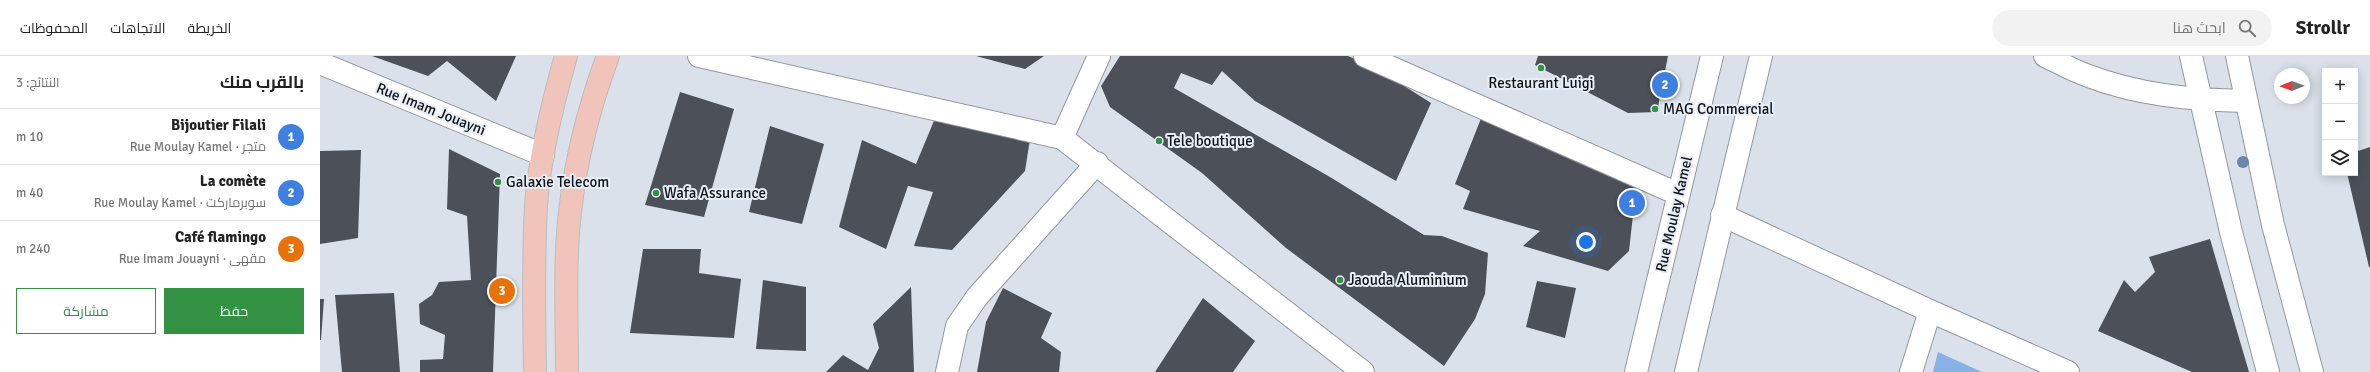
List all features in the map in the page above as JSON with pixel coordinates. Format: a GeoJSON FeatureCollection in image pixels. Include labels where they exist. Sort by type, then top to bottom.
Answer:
{"type":"FeatureCollection","features":[{"type":"Feature","properties":{"kind":"main road"},"geometry":{"type":"LineString","coordinates":[[535,372],[536,204],[553,101],[566,56]]}},
{"type":"Feature","properties":{"kind":"main road"},"geometry":{"type":"LineString","coordinates":[[567,372],[570,213],[576,168],[591,103],[608,56]]}},
{"type":"Feature","properties":{"kind":"street"},"geometry":{"type":"LineString","coordinates":[[698,56],[1062,138],[1097,163],[1363,372]]}},
{"type":"Feature","properties":{"kind":"street"},"geometry":{"type":"LineString","coordinates":[[1062,138],[1099,56]]}},
{"type":"Feature","properties":{"kind":"street"},"geometry":{"type":"LineString","coordinates":[[1365,56],[1678,194]]}},
{"type":"Feature","properties":{"kind":"street","name":"Rue Moulay Kamel"},"geometry":{"type":"LineString","coordinates":[[1636,372],[1712,56]]}},
{"type":"Feature","properties":{"kind":"street"},"geometry":{"type":"LineString","coordinates":[[1686,372],[1760,56]]}},
{"type":"Feature","properties":{"kind":"street"},"geometry":{"type":"LineString","coordinates":[[2045,56],[2087,75],[2131,89],[2200,100],[2246,101]]}},
{"type":"Feature","properties":{"kind":"street"},"geometry":{"type":"LineString","coordinates":[[2191,56],[2231,232],[2268,372]]}},
{"type":"Feature","properties":{"kind":"street"},"geometry":{"type":"LineString","coordinates":[[2237,56],[2274,224],[2312,372]]}},
{"type":"Feature","properties":{"kind":"street","name":"Rue Imam Jouayni"},"geometry":{"type":"LineString","coordinates":[[320,63],[543,155]]}},
{"type":"Feature","properties":{"kind":"street"},"geometry":{"type":"LineString","coordinates":[[947,372],[957,326],[977,297],[1097,163]]}},
{"type":"Feature","properties":{"kind":"street"},"geometry":{"type":"LineString","coordinates":[[1722,215],[1930,311],[2068,372]]}},
{"type":"Feature","properties":{"kind":"street"},"geometry":{"type":"LineString","coordinates":[[1911,372],[1930,311]]}},
{"type":"Feature","properties":{"kind":"shaded area"},"geometry":{"type":"Polygon","coordinates":[[[1938,352],[1982,372],[1933,372],[1938,352]]]}},
{"type":"Feature","properties":{"kind":"building"},"geometry":{"type":"Polygon","coordinates":[[[372,56],[516,56],[496,101],[447,61],[428,76],[372,56]]]}},
{"type":"Feature","properties":{"kind":"building"},"geometry":{"type":"Polygon","coordinates":[[[976,56],[1044,56],[1025,69],[976,56]]]}},
{"type":"Feature","properties":{"kind":"building"},"geometry":{"type":"Polygon","coordinates":[[[1120,56],[1348,56],[1376,68],[1431,103],[1396,181],[1255,101],[1222,71],[1212,85],[1181,73],[1174,88],[1330,177],[1424,235],[1442,236],[1488,253],[1485,294],[1475,319],[1444,366],[1286,248],[1202,173],[1110,107],[1101,86],[1120,56]]]}},
{"type":"Feature","properties":{"kind":"building"},"geometry":{"type":"Polygon","coordinates":[[[1538,56],[1668,56],[1657,112],[1628,113],[1535,65],[1538,56]]]}},
{"type":"Feature","properties":{"kind":"building"},"geometry":{"type":"Polygon","coordinates":[[[680,92],[734,109],[704,217],[645,205],[680,92]]]}},
{"type":"Feature","properties":{"kind":"building"},"geometry":{"type":"Polygon","coordinates":[[[936,116],[1030,139],[1025,171],[952,250],[914,246],[933,192],[908,186],[886,249],[839,227],[862,140],[916,164],[936,116]]]}},
{"type":"Feature","properties":{"kind":"building"},"geometry":{"type":"Polygon","coordinates":[[[1482,116],[1636,188],[1629,251],[1608,271],[1523,246],[1540,231],[1463,209],[1470,191],[1455,184],[1482,116]]]}},
{"type":"Feature","properties":{"kind":"building"},"geometry":{"type":"Polygon","coordinates":[[[770,126],[824,144],[802,224],[749,212],[770,126]]]}},
{"type":"Feature","properties":{"kind":"building"},"geometry":{"type":"Polygon","coordinates":[[[2370,147],[2370,267],[2348,176],[2358,176],[2358,151],[2370,147]]]}},
{"type":"Feature","properties":{"kind":"building"},"geometry":{"type":"Polygon","coordinates":[[[449,149],[500,174],[493,372],[420,372],[420,360],[443,359],[445,335],[420,324],[419,304],[432,295],[439,282],[471,280],[467,216],[447,209],[449,149]]]}},
{"type":"Feature","properties":{"kind":"building"},"geometry":{"type":"Polygon","coordinates":[[[361,150],[358,238],[320,244],[320,151],[361,150]]]}},
{"type":"Feature","properties":{"kind":"building"},"geometry":{"type":"Polygon","coordinates":[[[2210,239],[2249,372],[2192,372],[2098,331],[2124,280],[2135,292],[2155,272],[2149,257],[2210,239]]]}},
{"type":"Feature","properties":{"kind":"building"},"geometry":{"type":"Polygon","coordinates":[[[643,249],[701,249],[699,273],[741,279],[734,338],[630,333],[643,249]]]}},
{"type":"Feature","properties":{"kind":"building"},"geometry":{"type":"Polygon","coordinates":[[[763,280],[806,287],[806,351],[756,349],[763,280]]]}},
{"type":"Feature","properties":{"kind":"building"},"geometry":{"type":"Polygon","coordinates":[[[1537,281],[1576,288],[1565,338],[1526,327],[1537,281]]]}},
{"type":"Feature","properties":{"kind":"building"},"geometry":{"type":"Polygon","coordinates":[[[911,287],[914,372],[826,372],[843,355],[868,370],[879,348],[873,324],[911,287]]]}},
{"type":"Feature","properties":{"kind":"building"},"geometry":{"type":"Polygon","coordinates":[[[1003,288],[1052,313],[1041,338],[1061,352],[1059,372],[977,372],[986,322],[1003,288]]]}},
{"type":"Feature","properties":{"kind":"building"},"geometry":{"type":"Polygon","coordinates":[[[394,293],[400,372],[342,372],[335,295],[394,293]]]}},
{"type":"Feature","properties":{"kind":"building"},"geometry":{"type":"Polygon","coordinates":[[[1203,298],[1255,341],[1233,372],[1155,372],[1203,298]]]}},
{"type":"Feature","properties":{"kind":"building"},"geometry":{"type":"Polygon","coordinates":[[[320,299],[324,299],[321,340],[320,340],[320,299]]]}},
{"type":"Feature","properties":{"kind":"place","name":"Restaurant Luigi"},"geometry":{"type":"Point","coordinates":[1541,68]}},
{"type":"Feature","properties":{"kind":"place","name":"La comète"},"geometry":{"type":"Point","coordinates":[1665,85]}},
{"type":"Feature","properties":{"kind":"place","name":"MAG Commercial"},"geometry":{"type":"Point","coordinates":[1655,109]}},
{"type":"Feature","properties":{"kind":"place","name":"Tele boutique"},"geometry":{"type":"Point","coordinates":[1159,141]}},
{"type":"Feature","properties":{"kind":"place","name":"Galaxie Telecom"},"geometry":{"type":"Point","coordinates":[498,182]}},
{"type":"Feature","properties":{"kind":"place","name":"Wafa Assurance"},"geometry":{"type":"Point","coordinates":[656,193]}},
{"type":"Feature","properties":{"kind":"place","name":"Bijoutier Filali"},"geometry":{"type":"Point","coordinates":[1632,203]}},
{"type":"Feature","properties":{"kind":"place","name":"Jaouda Aluminium"},"geometry":{"type":"Point","coordinates":[1340,280]}},
{"type":"Feature","properties":{"kind":"place","name":"Café flamingo"},"geometry":{"type":"Point","coordinates":[502,291]}}]}
